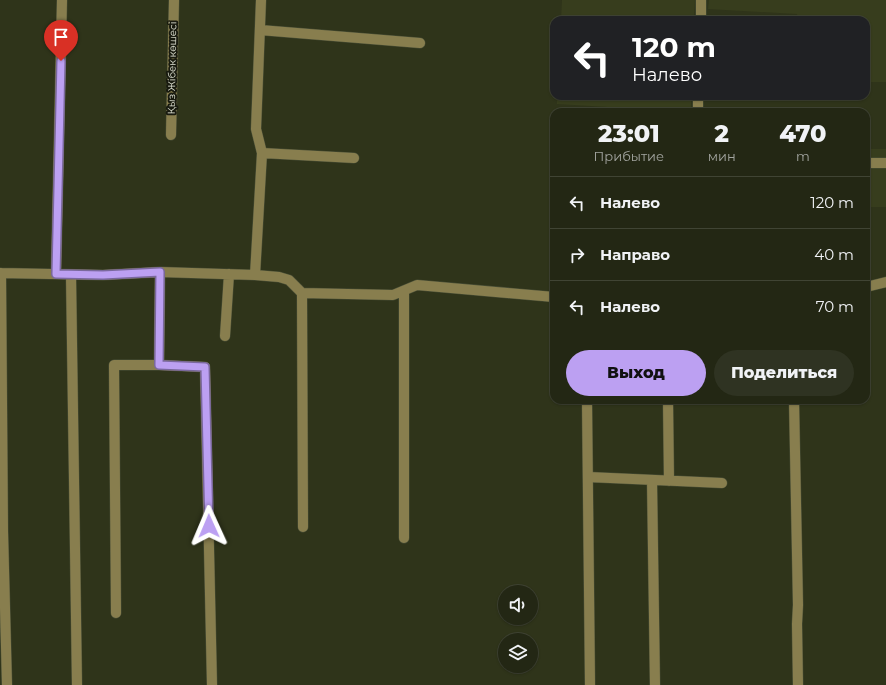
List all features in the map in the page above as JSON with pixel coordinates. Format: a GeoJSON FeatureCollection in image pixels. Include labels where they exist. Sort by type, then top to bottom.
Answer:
{"type":"FeatureCollection","features":[{"type":"Feature","properties":{"kind":"street"},"geometry":{"type":"LineString","coordinates":[[56,274],[62,0]]}},
{"type":"Feature","properties":{"kind":"street","name":"Қыз Жібек көшесі"},"geometry":{"type":"LineString","coordinates":[[171,135],[174,0]]}},
{"type":"Feature","properties":{"kind":"street"},"geometry":{"type":"LineString","coordinates":[[255,275],[262,153],[256,129],[261,0]]}},
{"type":"Feature","properties":{"kind":"street"},"geometry":{"type":"LineString","coordinates":[[701,0],[701,16]]}},
{"type":"Feature","properties":{"kind":"street"},"geometry":{"type":"LineString","coordinates":[[260,30],[420,43]]}},
{"type":"Feature","properties":{"kind":"street"},"geometry":{"type":"LineString","coordinates":[[262,153],[354,158]]}},
{"type":"Feature","properties":{"kind":"street"},"geometry":{"type":"LineString","coordinates":[[870,163],[886,163]]}},
{"type":"Feature","properties":{"kind":"street"},"geometry":{"type":"LineString","coordinates":[[159,365],[160,272]]}},
{"type":"Feature","properties":{"kind":"street"},"geometry":{"type":"LineString","coordinates":[[7,685],[1,531],[0,273],[103,275],[160,272],[255,275],[279,276],[288,280],[302,293],[393,295],[416,285],[550,296]]}},
{"type":"Feature","properties":{"kind":"street"},"geometry":{"type":"LineString","coordinates":[[225,336],[228,274]]}},
{"type":"Feature","properties":{"kind":"street"},"geometry":{"type":"LineString","coordinates":[[71,275],[77,685]]}},
{"type":"Feature","properties":{"kind":"street"},"geometry":{"type":"LineString","coordinates":[[870,286],[886,282]]}},
{"type":"Feature","properties":{"kind":"street"},"geometry":{"type":"LineString","coordinates":[[404,291],[404,538]]}},
{"type":"Feature","properties":{"kind":"street"},"geometry":{"type":"LineString","coordinates":[[302,293],[303,527]]}},
{"type":"Feature","properties":{"kind":"street"},"geometry":{"type":"LineString","coordinates":[[116,613],[114,365],[205,367],[212,685]]}},
{"type":"Feature","properties":{"kind":"street"},"geometry":{"type":"LineString","coordinates":[[587,404],[590,685]]}},
{"type":"Feature","properties":{"kind":"street"},"geometry":{"type":"LineString","coordinates":[[668,404],[669,481]]}},
{"type":"Feature","properties":{"kind":"street"},"geometry":{"type":"LineString","coordinates":[[794,404],[798,685]]}},
{"type":"Feature","properties":{"kind":"street"},"geometry":{"type":"LineString","coordinates":[[588,478],[722,483]]}},
{"type":"Feature","properties":{"kind":"street"},"geometry":{"type":"LineString","coordinates":[[652,480],[655,685]]}},
{"type":"Feature","properties":{"kind":"shaded area"},"geometry":{"type":"Polygon","coordinates":[[[562,0],[695,0],[694,16],[561,16],[562,0]]]}},
{"type":"Feature","properties":{"kind":"shaded area"},"geometry":{"type":"Polygon","coordinates":[[[709,0],[886,0],[886,82],[870,82],[870,16],[797,16],[797,14],[708,9],[709,0]]]}},
{"type":"Feature","properties":{"kind":"shaded area"},"geometry":{"type":"Polygon","coordinates":[[[557,100],[691,100],[691,108],[624,108],[557,104],[557,100]]]}},
{"type":"Feature","properties":{"kind":"shaded area"},"geometry":{"type":"Polygon","coordinates":[[[870,149],[886,149],[886,207],[870,207],[870,149]]]}},
{"type":"Feature","properties":{"kind":"route"},"geometry":{"type":"LineString","coordinates":[[61,61],[56,274],[103,275],[160,272],[159,365],[205,367],[209,526]]}}]}
